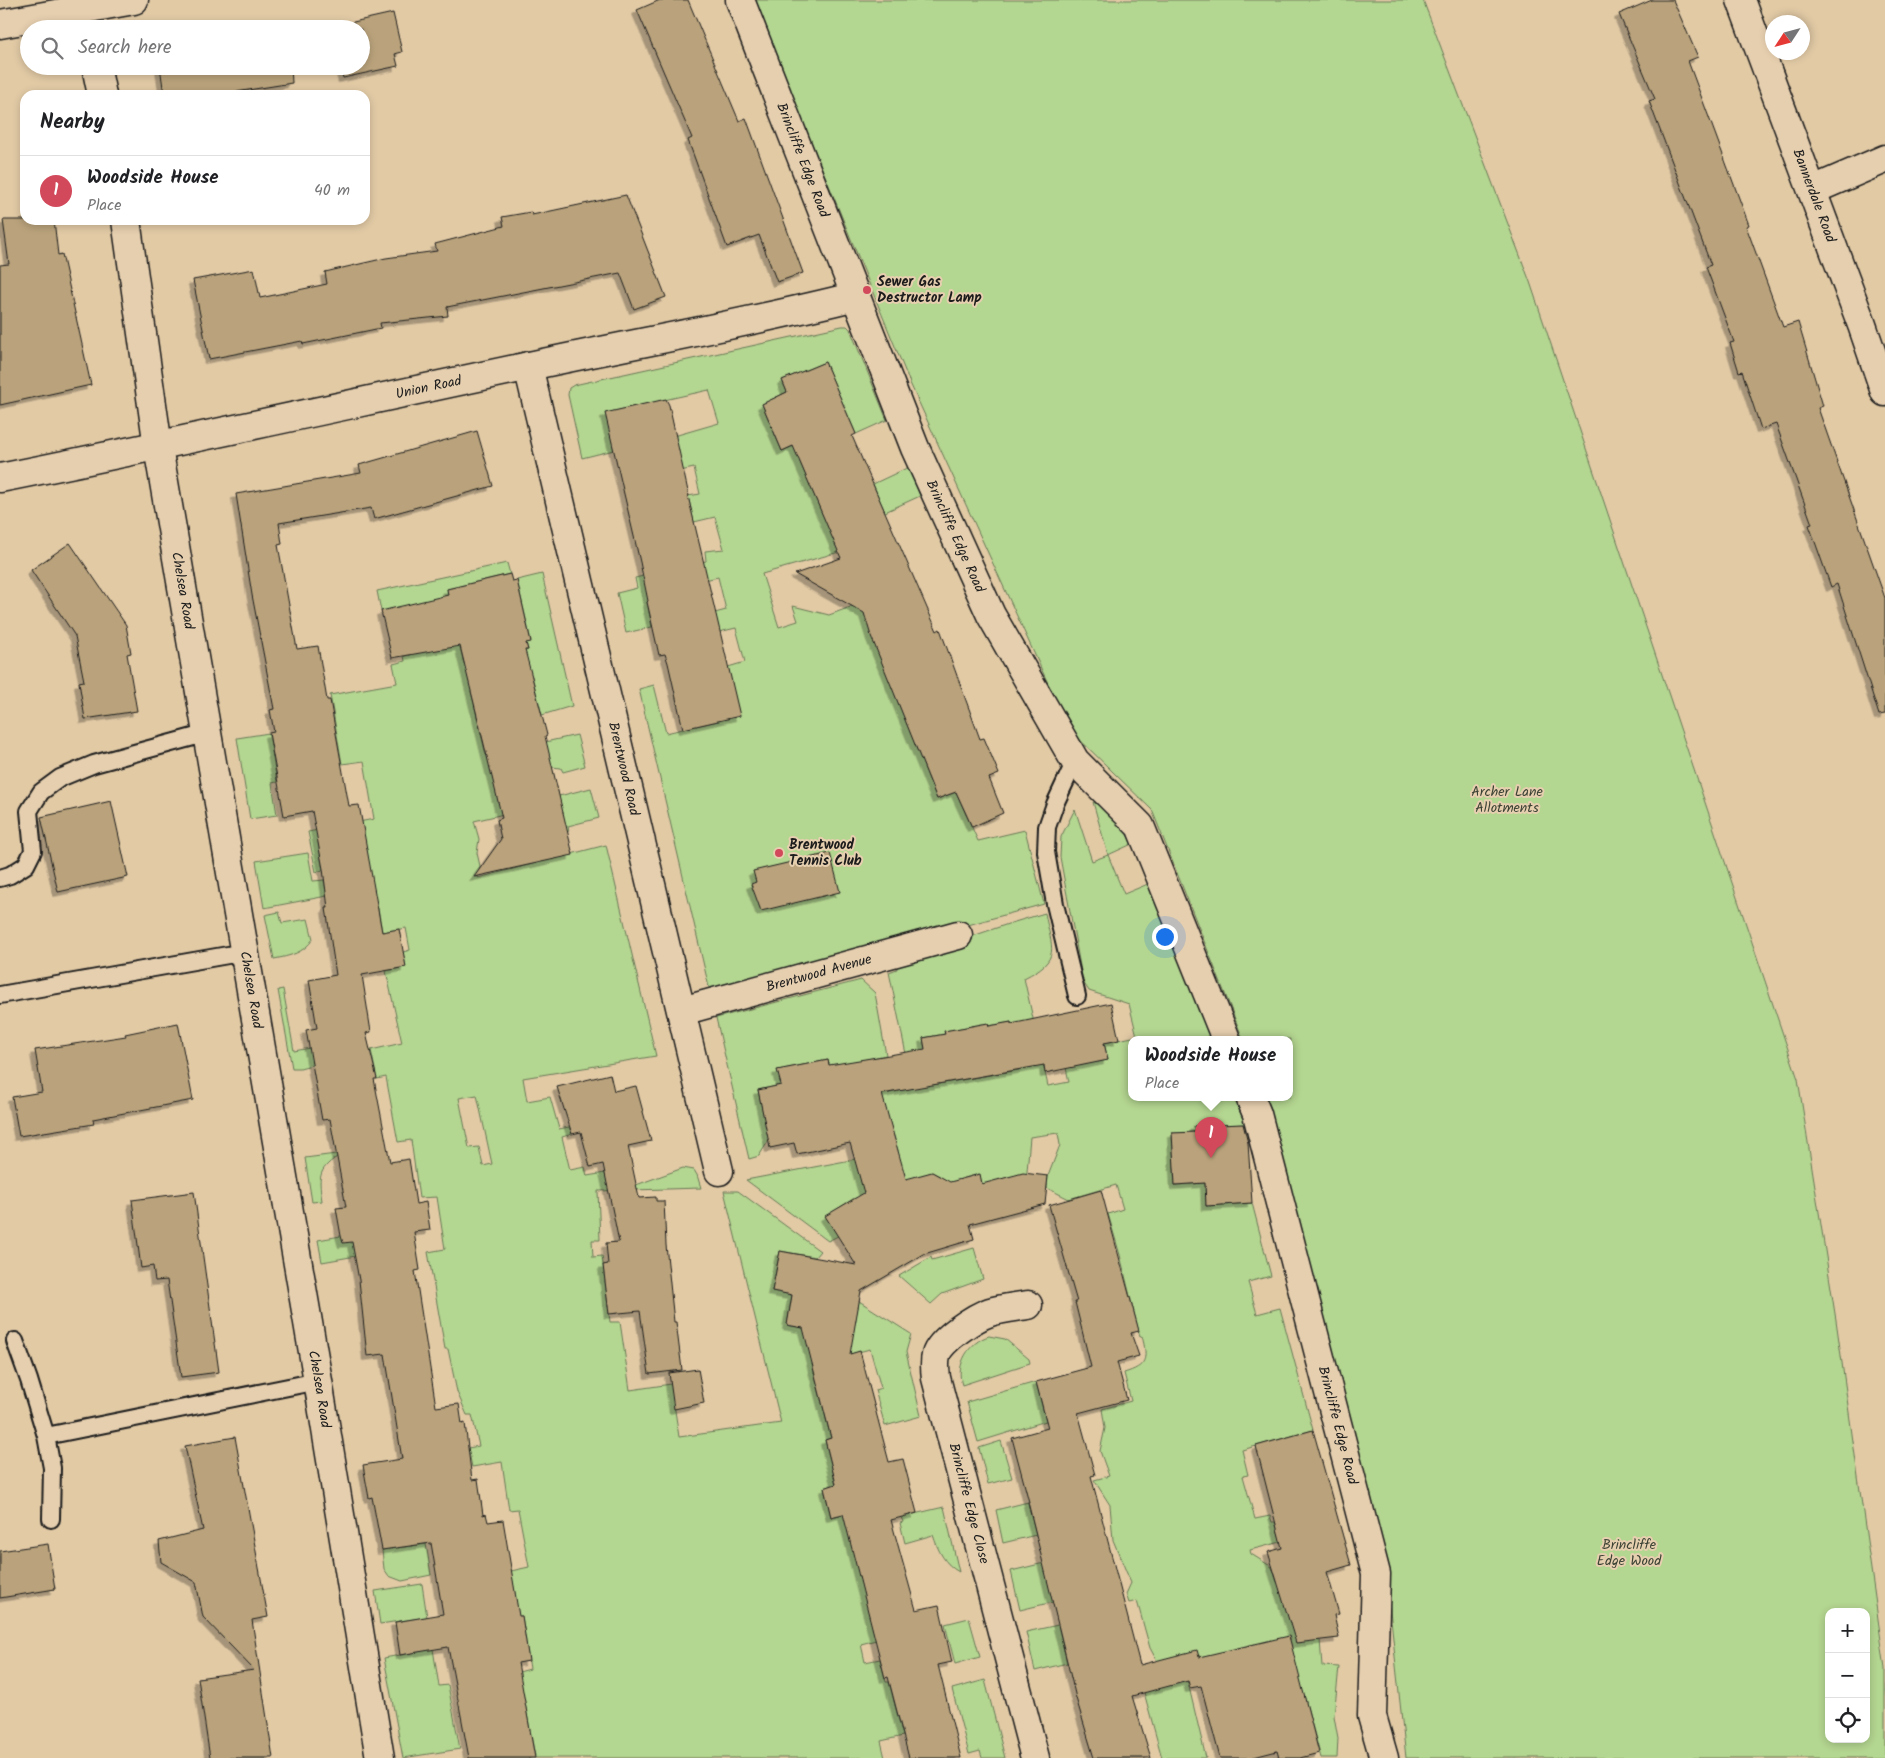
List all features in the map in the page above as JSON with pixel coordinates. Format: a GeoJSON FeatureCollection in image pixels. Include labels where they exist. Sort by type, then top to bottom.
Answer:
{"type":"FeatureCollection","features":[{"type":"Feature","properties":{"kind":"street"},"geometry":{"type":"LineString","coordinates":[[69,20],[86,19],[134,0]]}},
{"type":"Feature","properties":{"kind":"street","name":"Brincliffe Edge Road"},"geometry":{"type":"LineString","coordinates":[[740,0],[915,448],[991,616],[1075,761],[1140,826],[1225,1036]]}},
{"type":"Feature","properties":{"kind":"street","name":"Bannerdale Road"},"geometry":{"type":"LineString","coordinates":[[1742,0],[1862,324],[1885,392]]}},
{"type":"Feature","properties":{"kind":"street"},"geometry":{"type":"LineString","coordinates":[[0,24],[20,23]]}},
{"type":"Feature","properties":{"kind":"street"},"geometry":{"type":"LineString","coordinates":[[98,75],[101,90]]}},
{"type":"Feature","properties":{"kind":"street"},"geometry":{"type":"LineString","coordinates":[[1813,190],[1885,159]]}},
{"type":"Feature","properties":{"kind":"street","name":"Chelsea Road"},"geometry":{"type":"LineString","coordinates":[[127,225],[158,446],[318,1381],[380,1758]]}},
{"type":"Feature","properties":{"kind":"street","name":"Union Road"},"geometry":{"type":"LineString","coordinates":[[0,478],[796,311],[856,296]]}},
{"type":"Feature","properties":{"kind":"street","name":"Brentwood Road"},"geometry":{"type":"LineString","coordinates":[[528,366],[719,1171]]}},
{"type":"Feature","properties":{"kind":"street","name":"Brentwood Avenue"},"geometry":{"type":"LineString","coordinates":[[682,1011],[958,935]]}},
{"type":"Feature","properties":{"kind":"street","name":"Brincliffe Edge Road"},"geometry":{"type":"LineString","coordinates":[[1252,1101],[1257,1114],[1376,1574],[1372,1716],[1384,1758]]}},
{"type":"Feature","properties":{"kind":"street","name":"Brincliffe Edge Close"},"geometry":{"type":"LineString","coordinates":[[1028,1305],[990,1312],[966,1325],[948,1338],[936,1353],[934,1365],[1035,1758]]}},
{"type":"Feature","properties":{"kind":"lane"},"geometry":{"type":"LineString","coordinates":[[0,878],[10,875],[26,865],[34,851],[29,812],[41,792],[60,778],[94,764],[208,733]]}},
{"type":"Feature","properties":{"kind":"lane"},"geometry":{"type":"LineString","coordinates":[[1075,761],[1055,804],[1047,827],[1046,852],[1077,996]]}},
{"type":"Feature","properties":{"kind":"lane"},"geometry":{"type":"LineString","coordinates":[[0,995],[245,952]]}},
{"type":"Feature","properties":{"kind":"lane"},"geometry":{"type":"LineString","coordinates":[[15,1341],[46,1436],[52,1468],[51,1519]]}},
{"type":"Feature","properties":{"kind":"lane"},"geometry":{"type":"LineString","coordinates":[[46,1436],[318,1381]]}},
{"type":"Feature","properties":{"kind":"green space"},"geometry":{"type":"Polygon","coordinates":[[[753,0],[1423,0],[1530,282],[1798,1079],[1836,1320],[1885,1669],[1885,1758],[1406,1758],[1385,1564],[1267,1101],[1293,1101],[1293,1036],[1242,1036],[1152,810],[1075,735],[1051,690],[910,383],[753,0]]]}},
{"type":"Feature","properties":{"kind":"green space"},"geometry":{"type":"Polygon","coordinates":[[[847,326],[850,329],[887,420],[856,434],[825,362],[782,380],[787,392],[762,404],[782,451],[808,440],[800,462],[839,552],[762,574],[779,627],[798,621],[793,606],[829,615],[861,603],[879,654],[937,799],[956,792],[978,841],[1025,830],[1044,904],[711,996],[639,689],[654,685],[666,733],[739,716],[728,667],[745,662],[736,628],[719,632],[715,613],[726,610],[718,577],[650,592],[651,601],[647,602],[652,627],[626,633],[617,593],[637,588],[635,578],[706,561],[705,551],[724,549],[715,517],[694,522],[688,496],[700,494],[694,468],[676,472],[674,436],[719,423],[709,390],[606,413],[614,450],[582,458],[568,395],[569,388],[574,385],[847,326]]]}},
{"type":"Feature","properties":{"kind":"green space"},"geometry":{"type":"Polygon","coordinates":[[[909,467],[920,496],[885,512],[873,484],[909,467]]]}},
{"type":"Feature","properties":{"kind":"green space"},"geometry":{"type":"Polygon","coordinates":[[[507,563],[510,574],[447,589],[464,664],[528,650],[526,643],[531,641],[517,580],[542,574],[572,706],[542,715],[532,676],[471,691],[486,755],[577,735],[585,766],[563,772],[561,768],[552,767],[551,764],[559,796],[591,788],[599,818],[568,826],[569,831],[549,836],[542,805],[474,821],[479,839],[477,853],[480,866],[478,878],[606,845],[656,1056],[523,1078],[527,1101],[550,1097],[559,1129],[569,1127],[572,1134],[562,1137],[570,1170],[585,1167],[587,1176],[605,1173],[609,1190],[636,1185],[683,1168],[694,1170],[697,1175],[701,1188],[598,1191],[600,1240],[592,1240],[593,1257],[602,1256],[610,1322],[620,1322],[630,1390],[671,1384],[679,1437],[781,1423],[724,1191],[738,1191],[820,1251],[815,1257],[780,1251],[772,1291],[792,1295],[787,1325],[852,1337],[859,1301],[911,1334],[906,1352],[921,1416],[885,1426],[875,1390],[881,1388],[870,1349],[812,1364],[831,1438],[825,1440],[836,1484],[824,1488],[831,1517],[844,1514],[876,1640],[861,1644],[865,1662],[880,1659],[886,1682],[889,1682],[903,1736],[881,1741],[885,1758],[528,1758],[535,1756],[519,1672],[530,1669],[522,1616],[504,1618],[516,1600],[511,1571],[529,1567],[518,1509],[509,1510],[502,1462],[472,1467],[468,1448],[479,1446],[472,1415],[467,1415],[457,1392],[448,1349],[445,1349],[428,1252],[445,1249],[437,1197],[419,1198],[411,1140],[398,1142],[386,1077],[377,1079],[371,1050],[402,1043],[386,971],[406,967],[403,952],[410,950],[406,928],[382,932],[378,908],[364,911],[351,837],[318,842],[323,870],[316,872],[308,832],[374,819],[364,761],[342,764],[330,695],[397,683],[393,664],[405,661],[404,656],[411,655],[401,611],[381,611],[377,591],[507,563]],[[477,1095],[459,1098],[469,1148],[479,1147],[483,1166],[492,1164],[477,1095]]]}},
{"type":"Feature","properties":{"kind":"green space"},"geometry":{"type":"Polygon","coordinates":[[[269,733],[277,782],[272,783],[277,815],[250,819],[237,738],[269,733]]]}},
{"type":"Feature","properties":{"kind":"green space"},"geometry":{"type":"Polygon","coordinates":[[[1093,802],[1116,819],[1132,844],[1108,855],[1093,802]]]}},
{"type":"Feature","properties":{"kind":"green space"},"geometry":{"type":"Polygon","coordinates":[[[1075,809],[1092,861],[1108,855],[1124,894],[1148,884],[1213,1036],[1137,1036],[1129,1004],[1089,991],[1083,982],[1060,857],[1061,837],[1075,809]]]}},
{"type":"Feature","properties":{"kind":"green space"},"geometry":{"type":"Polygon","coordinates":[[[308,853],[313,881],[324,880],[327,896],[264,908],[256,861],[308,853]]]}},
{"type":"Feature","properties":{"kind":"green space"},"geometry":{"type":"Polygon","coordinates":[[[279,912],[282,923],[308,919],[313,939],[301,951],[274,959],[265,915],[279,912]]]}},
{"type":"Feature","properties":{"kind":"green space"},"geometry":{"type":"Polygon","coordinates":[[[1045,913],[1051,945],[1049,959],[1044,965],[1024,978],[1048,1086],[1069,1082],[1066,1068],[1108,1060],[1104,1043],[1128,1038],[1128,1101],[1238,1101],[1247,1124],[1195,1126],[1195,1132],[1172,1133],[1175,1185],[1205,1183],[1206,1206],[1252,1203],[1271,1276],[1248,1282],[1257,1314],[1280,1308],[1313,1430],[1242,1450],[1248,1475],[1243,1476],[1255,1519],[1270,1516],[1272,1522],[1275,1522],[1281,1542],[1250,1550],[1251,1554],[1272,1567],[1277,1582],[1295,1576],[1320,1640],[1322,1666],[1339,1667],[1334,1716],[1338,1738],[1337,1758],[1321,1758],[1302,1688],[1255,1644],[1238,1648],[1239,1655],[1206,1685],[1199,1655],[1182,1658],[1206,1758],[1162,1758],[1137,1667],[1157,1661],[1150,1648],[1137,1601],[1129,1603],[1126,1594],[1131,1583],[1113,1540],[1110,1505],[1094,1480],[1109,1476],[1100,1451],[1105,1428],[1102,1409],[1131,1401],[1124,1373],[1137,1368],[1145,1356],[1142,1336],[1140,1337],[1108,1214],[1123,1209],[1116,1185],[1069,1199],[1047,1188],[1048,1176],[1060,1145],[1058,1133],[1030,1137],[1026,1183],[1009,1177],[983,1185],[979,1174],[958,1180],[944,1190],[940,1176],[932,1172],[853,1199],[826,1216],[838,1236],[828,1241],[746,1180],[898,1151],[892,1129],[849,1141],[880,1095],[913,1088],[889,972],[897,969],[896,962],[1045,913]],[[1011,1022],[989,1026],[988,1023],[945,1031],[945,1034],[923,1038],[932,1085],[1019,1070],[1011,1022]]]}},
{"type":"Feature","properties":{"kind":"green space"},"geometry":{"type":"Polygon","coordinates":[[[861,980],[875,993],[886,1055],[830,1067],[828,1060],[778,1070],[781,1085],[758,1090],[769,1140],[759,1156],[749,1159],[716,1018],[861,980]]]}},
{"type":"Feature","properties":{"kind":"green space"},"geometry":{"type":"Polygon","coordinates":[[[283,989],[294,1051],[321,1046],[323,1062],[300,1068],[292,1068],[278,990],[283,989]]]}},
{"type":"Feature","properties":{"kind":"green space"},"geometry":{"type":"Polygon","coordinates":[[[336,1154],[337,1157],[326,1166],[321,1176],[322,1201],[312,1202],[305,1158],[336,1154]]]}},
{"type":"Feature","properties":{"kind":"green space"},"geometry":{"type":"Polygon","coordinates":[[[369,1231],[373,1253],[322,1262],[318,1240],[369,1231]]]}},
{"type":"Feature","properties":{"kind":"green space"},"geometry":{"type":"Polygon","coordinates":[[[974,1248],[983,1279],[942,1294],[931,1304],[899,1276],[931,1257],[932,1260],[974,1248]]]}},
{"type":"Feature","properties":{"kind":"green space"},"geometry":{"type":"Polygon","coordinates":[[[989,1336],[1005,1339],[1029,1359],[1030,1363],[962,1385],[960,1369],[965,1355],[975,1343],[989,1336]]]}},
{"type":"Feature","properties":{"kind":"green space"},"geometry":{"type":"Polygon","coordinates":[[[1036,1382],[1046,1421],[978,1442],[967,1402],[1036,1382]]]}},
{"type":"Feature","properties":{"kind":"green space"},"geometry":{"type":"Polygon","coordinates":[[[1001,1441],[1012,1478],[988,1484],[979,1448],[1001,1441]]]}},
{"type":"Feature","properties":{"kind":"green space"},"geometry":{"type":"Polygon","coordinates":[[[1028,1502],[1036,1535],[1003,1543],[996,1510],[1028,1502]]]}},
{"type":"Feature","properties":{"kind":"green space"},"geometry":{"type":"Polygon","coordinates":[[[944,1507],[959,1572],[949,1565],[942,1556],[933,1535],[905,1543],[900,1523],[903,1522],[901,1517],[944,1507]]]}},
{"type":"Feature","properties":{"kind":"green space"},"geometry":{"type":"Polygon","coordinates":[[[426,1544],[431,1575],[402,1581],[389,1576],[384,1569],[382,1550],[426,1544]]]}},
{"type":"Feature","properties":{"kind":"green space"},"geometry":{"type":"Polygon","coordinates":[[[1044,1563],[1053,1602],[1020,1610],[1011,1571],[1044,1563]]]}},
{"type":"Feature","properties":{"kind":"green space"},"geometry":{"type":"Polygon","coordinates":[[[422,1584],[427,1617],[380,1624],[375,1591],[422,1584]]]}},
{"type":"Feature","properties":{"kind":"green space"},"geometry":{"type":"Polygon","coordinates":[[[969,1618],[980,1657],[955,1664],[945,1624],[969,1618]]]}},
{"type":"Feature","properties":{"kind":"green space"},"geometry":{"type":"Polygon","coordinates":[[[1058,1625],[1067,1663],[1035,1671],[1026,1632],[1058,1625]]]}},
{"type":"Feature","properties":{"kind":"green space"},"geometry":{"type":"Polygon","coordinates":[[[433,1649],[439,1686],[448,1685],[460,1749],[403,1758],[384,1658],[433,1649]]]}},
{"type":"Feature","properties":{"kind":"green space"},"geometry":{"type":"Polygon","coordinates":[[[985,1680],[1005,1758],[982,1758],[980,1751],[969,1754],[952,1689],[985,1680]]]}},
{"type":"Feature","properties":{"kind":"building"},"geometry":{"type":"Polygon","coordinates":[[[660,0],[688,0],[739,121],[746,118],[803,273],[777,282],[759,235],[727,247],[688,140],[692,138],[637,10],[660,0]]]}},
{"type":"Feature","properties":{"kind":"building"},"geometry":{"type":"Polygon","coordinates":[[[1652,0],[1673,0],[1698,57],[1688,61],[1749,225],[1746,226],[1783,327],[1798,322],[1823,406],[1818,408],[1885,598],[1885,714],[1879,715],[1837,584],[1831,587],[1809,525],[1812,524],[1776,424],[1761,429],[1742,371],[1739,372],[1730,343],[1734,342],[1706,267],[1711,265],[1649,101],[1655,99],[1619,14],[1652,0]]]}},
{"type":"Feature","properties":{"kind":"building"},"geometry":{"type":"Polygon","coordinates":[[[393,13],[402,52],[395,54],[398,66],[370,72],[370,20],[362,20],[393,13]]]}},
{"type":"Feature","properties":{"kind":"building"},"geometry":{"type":"Polygon","coordinates":[[[161,75],[292,75],[292,83],[248,90],[163,90],[161,75]]]}},
{"type":"Feature","properties":{"kind":"building"},"geometry":{"type":"Polygon","coordinates":[[[342,75],[357,75],[343,78],[342,75]]]}},
{"type":"Feature","properties":{"kind":"building"},"geometry":{"type":"Polygon","coordinates":[[[626,195],[666,297],[634,309],[620,273],[447,307],[448,316],[380,323],[381,328],[303,344],[302,341],[209,359],[193,280],[254,269],[260,298],[327,284],[325,272],[386,258],[437,251],[435,244],[504,226],[502,217],[531,212],[532,215],[626,195]]]}},
{"type":"Feature","properties":{"kind":"building"},"geometry":{"type":"Polygon","coordinates":[[[3,220],[20,220],[20,225],[55,225],[58,255],[62,254],[91,385],[0,405],[0,265],[9,264],[3,220]]]}},
{"type":"Feature","properties":{"kind":"building"},"geometry":{"type":"Polygon","coordinates":[[[825,362],[856,434],[852,436],[937,631],[940,629],[980,739],[984,738],[999,774],[989,778],[1003,813],[972,827],[956,792],[937,799],[871,636],[864,613],[795,574],[841,558],[793,446],[782,451],[762,404],[787,392],[782,380],[825,362]]]}},
{"type":"Feature","properties":{"kind":"building"},"geometry":{"type":"Polygon","coordinates":[[[666,399],[669,405],[688,496],[740,716],[683,729],[668,663],[665,654],[659,655],[640,562],[605,413],[666,399]]]}},
{"type":"Feature","properties":{"kind":"building"},"geometry":{"type":"Polygon","coordinates":[[[477,431],[493,486],[374,519],[371,508],[279,523],[282,544],[278,545],[297,649],[318,646],[327,700],[330,700],[349,806],[359,805],[382,932],[399,929],[406,967],[362,975],[371,1032],[366,1033],[377,1079],[374,1079],[390,1162],[409,1159],[416,1204],[426,1202],[430,1230],[414,1232],[420,1270],[415,1271],[436,1407],[459,1404],[462,1424],[465,1423],[472,1480],[478,1479],[483,1515],[486,1514],[488,1522],[503,1520],[519,1616],[522,1616],[529,1661],[518,1663],[535,1758],[469,1758],[448,1647],[400,1655],[395,1622],[443,1614],[431,1543],[382,1550],[372,1497],[369,1498],[366,1482],[363,1465],[402,1459],[385,1354],[367,1356],[359,1280],[352,1242],[343,1243],[336,1208],[346,1207],[330,1119],[322,1120],[306,1030],[317,1028],[309,980],[336,975],[326,908],[328,908],[323,869],[312,811],[284,816],[269,733],[274,732],[270,710],[274,709],[252,595],[236,494],[361,473],[359,465],[477,431]]]}},
{"type":"Feature","properties":{"kind":"building"},"geometry":{"type":"Polygon","coordinates":[[[70,543],[126,625],[131,653],[127,654],[137,711],[85,719],[79,682],[84,681],[75,636],[31,570],[70,543]]]}},
{"type":"Feature","properties":{"kind":"building"},"geometry":{"type":"Polygon","coordinates":[[[510,574],[512,581],[517,580],[531,642],[526,643],[528,650],[525,650],[547,735],[545,736],[573,855],[474,877],[501,839],[497,820],[502,818],[460,646],[392,658],[381,611],[448,595],[447,589],[510,574]]]}},
{"type":"Feature","properties":{"kind":"building"},"geometry":{"type":"Polygon","coordinates":[[[111,801],[128,877],[58,892],[41,817],[111,801]]]}},
{"type":"Feature","properties":{"kind":"building"},"geometry":{"type":"Polygon","coordinates":[[[830,853],[840,892],[761,911],[751,884],[756,882],[753,871],[830,853]]]}},
{"type":"Feature","properties":{"kind":"building"},"geometry":{"type":"Polygon","coordinates":[[[1111,1003],[1119,1040],[1104,1043],[1108,1060],[1045,1073],[1044,1065],[882,1094],[906,1179],[932,1172],[950,1182],[980,1174],[982,1184],[1023,1173],[1048,1176],[1045,1204],[970,1224],[974,1239],[924,1254],[861,1291],[850,1354],[860,1351],[889,1462],[903,1459],[917,1513],[891,1520],[916,1610],[939,1605],[952,1662],[938,1665],[961,1758],[909,1758],[888,1677],[885,1678],[843,1514],[831,1517],[824,1488],[836,1484],[825,1440],[831,1438],[803,1328],[787,1325],[792,1295],[772,1291],[780,1251],[856,1265],[825,1216],[864,1193],[850,1143],[797,1154],[794,1143],[770,1148],[758,1090],[781,1085],[777,1070],[828,1060],[829,1065],[925,1049],[923,1038],[945,1034],[944,1031],[988,1023],[989,1026],[1011,1022],[1011,1024],[1111,1003]]]}},
{"type":"Feature","properties":{"kind":"building"},"geometry":{"type":"Polygon","coordinates":[[[178,1023],[193,1100],[93,1119],[94,1124],[19,1136],[12,1097],[42,1092],[35,1050],[126,1036],[125,1034],[178,1023]]]}},
{"type":"Feature","properties":{"kind":"building"},"geometry":{"type":"Polygon","coordinates":[[[610,1074],[614,1091],[636,1086],[651,1141],[628,1146],[639,1198],[656,1197],[656,1201],[664,1201],[666,1245],[674,1322],[676,1322],[682,1370],[649,1374],[640,1311],[609,1314],[603,1265],[608,1264],[606,1243],[619,1242],[603,1164],[590,1167],[581,1132],[572,1134],[557,1087],[610,1074]]]}},
{"type":"Feature","properties":{"kind":"building"},"geometry":{"type":"Polygon","coordinates":[[[1243,1124],[1248,1143],[1252,1203],[1206,1206],[1205,1183],[1175,1185],[1172,1133],[1195,1132],[1194,1126],[1243,1124]]]}},
{"type":"Feature","properties":{"kind":"building"},"geometry":{"type":"Polygon","coordinates":[[[1101,1190],[1139,1331],[1131,1333],[1139,1356],[1117,1362],[1127,1400],[1078,1413],[1095,1475],[1091,1476],[1140,1665],[1197,1650],[1199,1657],[1289,1636],[1319,1753],[1300,1758],[1279,1758],[1277,1751],[1250,1758],[1220,1758],[1201,1686],[1190,1688],[1188,1681],[1132,1696],[1151,1758],[1094,1758],[1076,1698],[1012,1438],[1048,1428],[1036,1382],[1091,1367],[1075,1302],[1077,1302],[1049,1205],[1101,1190]]]}},
{"type":"Feature","properties":{"kind":"building"},"geometry":{"type":"Polygon","coordinates":[[[194,1192],[219,1372],[181,1377],[167,1280],[155,1281],[153,1266],[141,1268],[132,1200],[194,1192]]]}},
{"type":"Feature","properties":{"kind":"building"},"geometry":{"type":"Polygon","coordinates":[[[698,1369],[704,1403],[674,1409],[669,1373],[698,1369]]]}},
{"type":"Feature","properties":{"kind":"building"},"geometry":{"type":"Polygon","coordinates":[[[1313,1430],[1351,1565],[1327,1572],[1339,1614],[1334,1615],[1339,1638],[1296,1643],[1268,1552],[1282,1548],[1256,1446],[1313,1430]]]}},
{"type":"Feature","properties":{"kind":"building"},"geometry":{"type":"Polygon","coordinates":[[[235,1437],[268,1617],[252,1620],[273,1758],[210,1758],[198,1678],[254,1670],[203,1617],[196,1582],[161,1562],[159,1541],[203,1530],[185,1446],[235,1437]]]}},
{"type":"Feature","properties":{"kind":"building"},"geometry":{"type":"Polygon","coordinates":[[[48,1544],[55,1589],[0,1598],[0,1551],[48,1544]]]}},
{"type":"Feature","properties":{"kind":"place","name":"Sewer Gas Destructor Lamp"},"geometry":{"type":"Point","coordinates":[867,290]}},
{"type":"Feature","properties":{"kind":"place","name":"Brentwood Tennis Club"},"geometry":{"type":"Point","coordinates":[779,853]}},
{"type":"Feature","properties":{"kind":"place","name":"Woodside House"},"geometry":{"type":"Point","coordinates":[1211,1158]}},
{"type":"Feature","properties":{"kind":"park label","name":"Archer Lane Allotments"},"geometry":{"type":"Point","coordinates":[1507,800]}},
{"type":"Feature","properties":{"kind":"park label","name":"Brincliffe Edge Wood"},"geometry":{"type":"Point","coordinates":[1629,1554]}}]}
